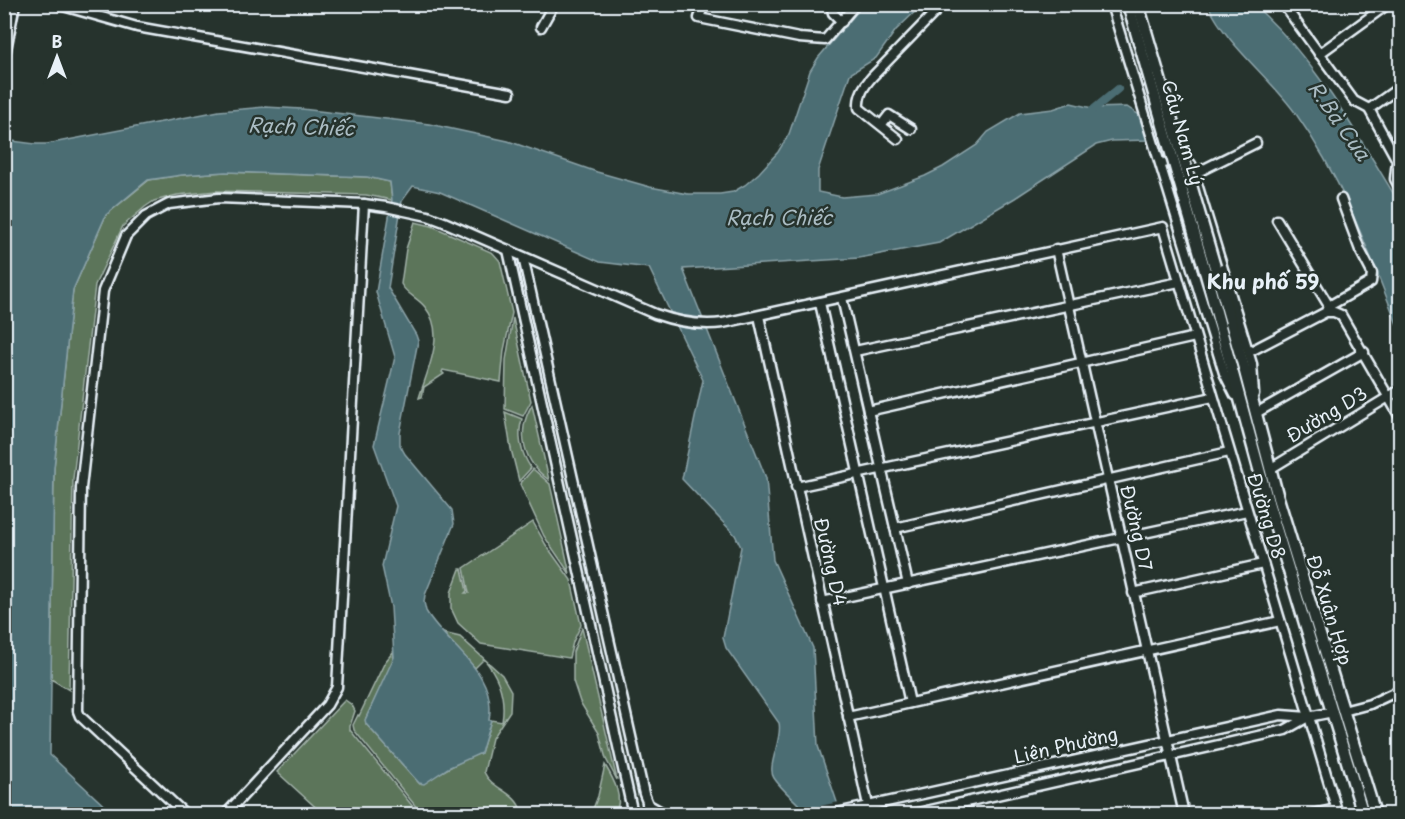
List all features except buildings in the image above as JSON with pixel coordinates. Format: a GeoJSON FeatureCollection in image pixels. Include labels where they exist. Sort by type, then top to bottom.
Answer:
{"type":"FeatureCollection","features":[{"type":"Feature","properties":{"kind":"main road","name":"Cầu Nam Lý"},"geometry":{"type":"LineString","coordinates":[[1128,4],[1210,269]]}},
{"type":"Feature","properties":{"kind":"main road","name":"Cầu Nam Lý"},"geometry":{"type":"LineString","coordinates":[[1138,4],[1210,269]]}},
{"type":"Feature","properties":{"kind":"main road","name":"Đỗ Xuân Hợp"},"geometry":{"type":"LineString","coordinates":[[1210,269],[1265,471],[1338,712],[1363,814]]}},
{"type":"Feature","properties":{"kind":"main road","name":"Đỗ Xuân Hợp"},"geometry":{"type":"LineString","coordinates":[[1338,712],[1375,814]]}},
{"type":"Feature","properties":{"kind":"street"},"geometry":{"type":"LineString","coordinates":[[4,60],[15,4]]}},
{"type":"Feature","properties":{"kind":"street"},"geometry":{"type":"LineString","coordinates":[[56,4],[137,27],[510,93]]}},
{"type":"Feature","properties":{"kind":"street"},"geometry":{"type":"LineString","coordinates":[[542,27],[554,4]]}},
{"type":"Feature","properties":{"kind":"street"},"geometry":{"type":"LineString","coordinates":[[704,4],[699,18],[799,38],[825,40],[856,4]]}},
{"type":"Feature","properties":{"kind":"street"},"geometry":{"type":"LineString","coordinates":[[831,4],[832,13],[842,22]]}},
{"type":"Feature","properties":{"kind":"street"},"geometry":{"type":"LineString","coordinates":[[898,139],[860,108],[860,96],[865,85],[944,4]]}},
{"type":"Feature","properties":{"kind":"street","name":"Đỗ Xuân Hợp"},"geometry":{"type":"LineString","coordinates":[[1111,4],[1224,374],[1251,414]]}},
{"type":"Feature","properties":{"kind":"street"},"geometry":{"type":"LineString","coordinates":[[1283,4],[1353,101],[1369,109],[1397,160],[1401,188]]}},
{"type":"Feature","properties":{"kind":"street"},"geometry":{"type":"LineString","coordinates":[[1319,54],[1376,8],[1389,4]]}},
{"type":"Feature","properties":{"kind":"street"},"geometry":{"type":"LineString","coordinates":[[1369,109],[1401,87]]}},
{"type":"Feature","properties":{"kind":"street"},"geometry":{"type":"LineString","coordinates":[[882,124],[889,115],[911,129]]}},
{"type":"Feature","properties":{"kind":"street"},"geometry":{"type":"LineString","coordinates":[[1161,164],[1183,158],[1191,164],[1194,174],[1256,143]]}},
{"type":"Feature","properties":{"kind":"street","name":"Đỗ Xuân Hợp"},"geometry":{"type":"LineString","coordinates":[[1194,174],[1252,363],[1251,414]]}},
{"type":"Feature","properties":{"kind":"street"},"geometry":{"type":"LineString","coordinates":[[186,814],[80,716],[78,711],[81,488],[104,284],[126,236],[146,216],[169,204],[219,198],[364,204],[386,207],[436,219],[670,319],[708,325],[820,303],[1056,249]]}},
{"type":"Feature","properties":{"kind":"street"},"geometry":{"type":"LineString","coordinates":[[1249,352],[1330,310],[1371,282],[1372,273],[1360,250],[1341,199]]}},
{"type":"Feature","properties":{"kind":"street"},"geometry":{"type":"LineString","coordinates":[[226,814],[327,705],[339,680],[364,204]]}},
{"type":"Feature","properties":{"kind":"street"},"geometry":{"type":"LineString","coordinates":[[1277,220],[1330,310],[1341,315],[1401,417]]}},
{"type":"Feature","properties":{"kind":"street","name":"Đường D8"},"geometry":{"type":"LineString","coordinates":[[1056,249],[1163,227],[1337,812]]}},
{"type":"Feature","properties":{"kind":"street","name":"Đường D7"},"geometry":{"type":"LineString","coordinates":[[1056,249],[1184,814]]}},
{"type":"Feature","properties":{"kind":"street"},"geometry":{"type":"LineString","coordinates":[[508,250],[621,757],[631,812]]}},
{"type":"Feature","properties":{"kind":"street"},"geometry":{"type":"LineString","coordinates":[[524,257],[635,754],[647,804],[652,814]]}},
{"type":"Feature","properties":{"kind":"street"},"geometry":{"type":"LineString","coordinates":[[855,351],[1179,282]]}},
{"type":"Feature","properties":{"kind":"street"},"geometry":{"type":"LineString","coordinates":[[842,298],[908,584]]}},
{"type":"Feature","properties":{"kind":"street"},"geometry":{"type":"LineString","coordinates":[[820,303],[910,703]]}},
{"type":"Feature","properties":{"kind":"street","name":"Đường D4"},"geometry":{"type":"LineString","coordinates":[[759,316],[869,811]]}},
{"type":"Feature","properties":{"kind":"street"},"geometry":{"type":"LineString","coordinates":[[868,411],[1195,337]]}},
{"type":"Feature","properties":{"kind":"street"},"geometry":{"type":"LineString","coordinates":[[1251,414],[1364,352]]}},
{"type":"Feature","properties":{"kind":"street","name":"Đường D3"},"geometry":{"type":"LineString","coordinates":[[1265,471],[1401,390]]}},
{"type":"Feature","properties":{"kind":"street"},"geometry":{"type":"LineString","coordinates":[[796,488],[1213,397]]}},
{"type":"Feature","properties":{"kind":"street"},"geometry":{"type":"LineString","coordinates":[[542,402],[556,400]]}},
{"type":"Feature","properties":{"kind":"street"},"geometry":{"type":"LineString","coordinates":[[895,528],[1229,452]]}},
{"type":"Feature","properties":{"kind":"street"},"geometry":{"type":"LineString","coordinates":[[822,602],[1247,512]]}},
{"type":"Feature","properties":{"kind":"street"},"geometry":{"type":"LineString","coordinates":[[1133,593],[1263,564]]}},
{"type":"Feature","properties":{"kind":"street"},"geometry":{"type":"LineString","coordinates":[[582,581],[596,579]]}},
{"type":"Feature","properties":{"kind":"street"},"geometry":{"type":"LineString","coordinates":[[848,717],[1280,621]]}},
{"type":"Feature","properties":{"kind":"street","name":"Liên Phường"},"geometry":{"type":"LineString","coordinates":[[832,814],[846,811],[869,811],[1281,715],[1308,717],[1338,712],[1370,704],[1401,690]]}},
{"type":"Feature","properties":{"kind":"street","name":"Liên Phường"},"geometry":{"type":"LineString","coordinates":[[912,814],[1285,730],[1308,717]]}},
{"type":"Feature","properties":{"kind":"street"},"geometry":{"type":"LineString","coordinates":[[621,757],[635,754]]}},
{"type":"Feature","properties":{"kind":"street"},"geometry":{"type":"LineString","coordinates":[[647,804],[665,814]]}},
{"type":"Feature","properties":{"kind":"street"},"geometry":{"type":"LineString","coordinates":[[1313,814],[1337,812]]}},
{"type":"Feature","properties":{"kind":"street"},"geometry":{"type":"LineString","coordinates":[[1394,814],[1401,812]]}},
{"type":"Feature","properties":{"kind":"green space"},"geometry":{"type":"Polygon","coordinates":[[[225,172],[367,177],[390,182],[392,200],[366,195],[216,191],[177,195],[154,201],[123,226],[95,285],[73,479],[69,690],[51,679],[54,468],[73,290],[106,215],[149,180],[225,172]]]}},
{"type":"Feature","properties":{"kind":"green space"},"geometry":{"type":"Polygon","coordinates":[[[415,222],[432,226],[493,253],[500,261],[512,313],[504,350],[501,382],[443,370],[444,374],[424,387],[422,397],[419,398],[435,340],[431,318],[425,307],[401,284],[406,249],[415,222]]]}},
{"type":"Feature","properties":{"kind":"green space"},"geometry":{"type":"Polygon","coordinates":[[[513,318],[531,401],[523,416],[505,409],[506,360],[513,318]]]}},
{"type":"Feature","properties":{"kind":"green space"},"geometry":{"type":"Polygon","coordinates":[[[532,405],[549,480],[533,464],[525,446],[524,426],[532,405]]]}},
{"type":"Feature","properties":{"kind":"green space"},"geometry":{"type":"Polygon","coordinates":[[[505,412],[522,419],[521,444],[531,468],[519,481],[511,449],[505,412]]]}},
{"type":"Feature","properties":{"kind":"green space"},"geometry":{"type":"Polygon","coordinates":[[[533,469],[550,484],[570,574],[544,536],[520,484],[533,469]]]}},
{"type":"Feature","properties":{"kind":"green space"},"geometry":{"type":"Polygon","coordinates":[[[533,522],[571,580],[581,625],[569,658],[481,644],[458,623],[451,608],[451,593],[460,569],[462,569],[467,591],[465,593],[469,593],[464,568],[533,522]]]}},
{"type":"Feature","properties":{"kind":"green space"},"geometry":{"type":"Polygon","coordinates":[[[582,628],[617,780],[606,759],[599,733],[580,702],[573,681],[573,652],[582,628]]]}},
{"type":"Feature","properties":{"kind":"green space"},"geometry":{"type":"Polygon","coordinates":[[[443,633],[460,637],[502,675],[511,691],[510,711],[492,738],[484,772],[492,783],[515,799],[521,811],[487,814],[422,814],[354,730],[353,725],[358,715],[385,662],[394,651],[393,661],[366,718],[366,724],[420,784],[465,759],[481,753],[491,720],[502,722],[503,705],[498,681],[484,659],[475,668],[443,633]]]}},
{"type":"Feature","properties":{"kind":"green space"},"geometry":{"type":"Polygon","coordinates":[[[345,700],[352,705],[355,711],[350,730],[419,814],[323,814],[277,772],[345,700]]]}},
{"type":"Feature","properties":{"kind":"green space"},"geometry":{"type":"Polygon","coordinates":[[[605,765],[617,789],[618,808],[615,814],[591,814],[598,796],[605,765]]]}},
{"type":"Feature","properties":{"kind":"water","name":"Rạch Chiếc"},"geometry":{"type":"Polygon","coordinates":[[[864,4],[922,5],[896,30],[876,58],[850,74],[818,170],[818,192],[842,197],[877,194],[943,167],[977,145],[988,132],[1020,113],[1053,109],[1071,103],[1092,108],[1127,107],[1142,117],[1148,140],[1112,141],[1096,145],[1015,198],[939,243],[859,258],[683,269],[766,478],[773,560],[813,648],[818,746],[841,814],[805,814],[774,778],[772,767],[779,737],[779,723],[726,648],[723,638],[741,547],[735,535],[682,479],[703,380],[649,268],[600,262],[440,192],[413,186],[402,201],[388,288],[418,341],[400,433],[400,445],[452,510],[454,524],[424,602],[426,611],[435,624],[479,674],[490,703],[489,720],[491,720],[481,753],[448,768],[424,784],[419,783],[366,724],[365,720],[394,657],[391,607],[382,566],[396,506],[374,445],[395,357],[376,292],[392,200],[390,182],[367,177],[225,172],[148,180],[106,215],[73,290],[54,468],[50,755],[113,814],[17,814],[5,806],[5,140],[47,144],[219,111],[265,107],[302,109],[429,124],[508,141],[597,172],[650,187],[688,194],[733,192],[759,173],[778,152],[789,134],[810,71],[818,58],[864,4]]]}},
{"type":"Feature","properties":{"kind":"water","name":"R.Bà Cua"},"geometry":{"type":"Polygon","coordinates":[[[1208,5],[1254,5],[1276,26],[1333,97],[1398,201],[1400,208],[1400,332],[1355,220],[1329,166],[1296,114],[1226,34],[1208,5]]]}},
{"type":"Feature","properties":{"kind":"pier"},"geometry":{"type":"Polygon","coordinates":[[[839,802],[844,814],[802,814],[801,810],[839,802]]]}},
{"type":"Feature","properties":{"kind":"waterway"},"geometry":{"type":"LineString","coordinates":[[1088,114],[1118,89]]}},
{"type":"Feature","properties":{"kind":"district","name":"Khu phố 59"},"geometry":{"type":"Point","coordinates":[1263,282]}}]}
